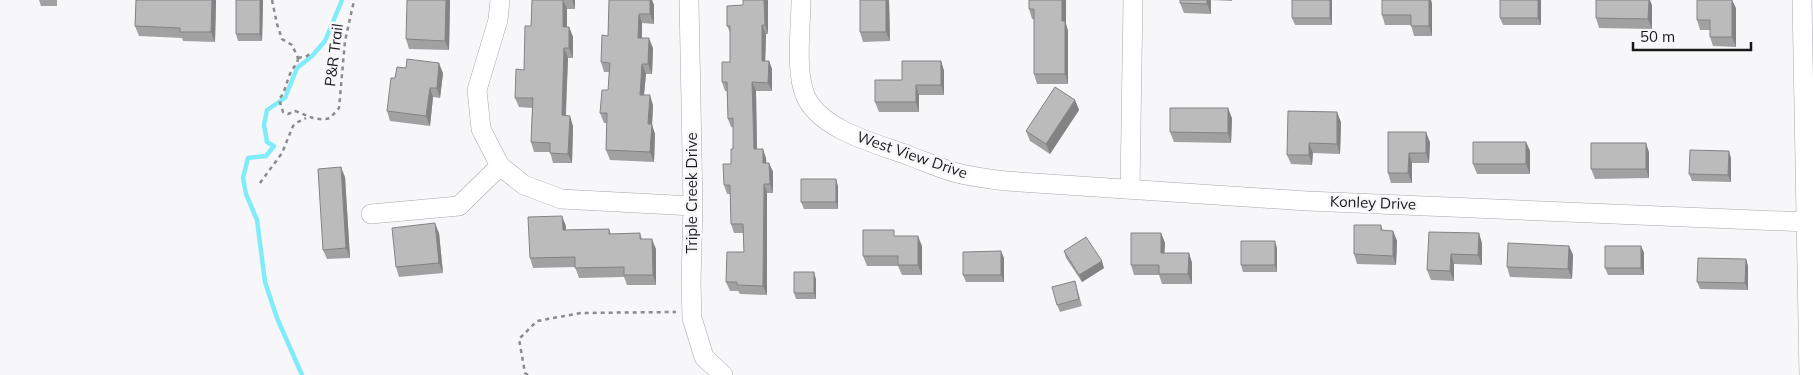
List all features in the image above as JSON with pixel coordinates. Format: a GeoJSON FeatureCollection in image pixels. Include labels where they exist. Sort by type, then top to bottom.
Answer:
{"type":"FeatureCollection","features":[{"type":"Feature","properties":{"kind":"street"},"geometry":{"type":"LineString","coordinates":[[500,0],[498,20],[478,90],[481,129],[500,166],[524,185],[561,199],[693,206]]}},
{"type":"Feature","properties":{"kind":"street","name":"Triple Creek Drive"},"geometry":{"type":"LineString","coordinates":[[690,0],[693,206],[692,318],[704,358],[723,375]]}},
{"type":"Feature","properties":{"kind":"street","name":"West View Drive"},"geometry":{"type":"LineString","coordinates":[[801,0],[800,71],[805,96],[812,108],[834,125],[904,154],[954,172],[980,178],[1006,182],[1130,189]]}},
{"type":"Feature","properties":{"kind":"street"},"geometry":{"type":"LineString","coordinates":[[1130,189],[1133,0]]}},
{"type":"Feature","properties":{"kind":"street"},"geometry":{"type":"LineString","coordinates":[[1802,0],[1809,375]]}},
{"type":"Feature","properties":{"kind":"street"},"geometry":{"type":"LineString","coordinates":[[371,214],[459,206],[500,166]]}},
{"type":"Feature","properties":{"kind":"street","name":"Konley Drive"},"geometry":{"type":"LineString","coordinates":[[1130,189],[1306,201],[1805,222]]}},
{"type":"Feature","properties":{"kind":"path"},"geometry":{"type":"LineString","coordinates":[[272,0],[282,39],[292,45],[298,58],[283,95],[279,99],[283,112],[288,114],[295,111],[310,118]]}},
{"type":"Feature","properties":{"kind":"path","name":"P&R Trail"},"geometry":{"type":"LineString","coordinates":[[310,118],[325,120],[333,116],[339,108],[345,41],[353,5],[356,0]]}},
{"type":"Feature","properties":{"kind":"path"},"geometry":{"type":"LineString","coordinates":[[298,58],[311,53]]}},
{"type":"Feature","properties":{"kind":"path"},"geometry":{"type":"LineString","coordinates":[[260,183],[282,153],[293,126],[305,118],[310,118]]}},
{"type":"Feature","properties":{"kind":"path"},"geometry":{"type":"LineString","coordinates":[[528,375],[525,373],[519,339],[537,321],[581,313],[692,312]]}},
{"type":"Feature","properties":{"kind":"building"},"geometry":{"type":"Polygon","coordinates":[[[136,0],[212,0],[211,32],[180,32],[180,28],[135,26],[136,0]]]}},
{"type":"Feature","properties":{"kind":"building"},"geometry":{"type":"Polygon","coordinates":[[[236,0],[260,0],[260,34],[236,34],[236,0]]]}},
{"type":"Feature","properties":{"kind":"building"},"geometry":{"type":"Polygon","coordinates":[[[407,0],[446,0],[445,41],[406,39],[407,0]]]}},
{"type":"Feature","properties":{"kind":"building"},"geometry":{"type":"Polygon","coordinates":[[[532,0],[563,0],[563,27],[569,27],[569,48],[564,48],[562,115],[570,116],[568,154],[550,153],[550,143],[531,142],[533,98],[515,98],[516,69],[524,70],[525,26],[531,26],[532,0]]]}},
{"type":"Feature","properties":{"kind":"building"},"geometry":{"type":"Polygon","coordinates":[[[609,0],[650,0],[650,14],[639,14],[638,38],[649,38],[648,64],[642,64],[640,95],[650,95],[648,124],[652,124],[650,152],[606,150],[607,113],[600,113],[602,90],[608,90],[610,63],[601,62],[602,35],[608,36],[609,0]]]}},
{"type":"Feature","properties":{"kind":"building"},"geometry":{"type":"Polygon","coordinates":[[[743,0],[764,0],[765,25],[762,25],[762,61],[769,61],[768,83],[752,82],[754,149],[763,149],[763,163],[769,163],[770,184],[764,184],[763,286],[737,285],[737,282],[726,282],[727,252],[744,252],[743,224],[731,224],[730,185],[724,185],[723,164],[731,164],[733,118],[728,119],[727,82],[722,82],[722,62],[730,62],[730,26],[727,26],[727,6],[743,5],[743,0]]]}},
{"type":"Feature","properties":{"kind":"building"},"geometry":{"type":"Polygon","coordinates":[[[860,0],[886,0],[886,32],[860,32],[860,0]]]}},
{"type":"Feature","properties":{"kind":"building"},"geometry":{"type":"Polygon","coordinates":[[[1029,0],[1062,0],[1062,21],[1065,21],[1065,74],[1034,74],[1034,9],[1029,9],[1029,0]]]}},
{"type":"Feature","properties":{"kind":"building"},"geometry":{"type":"Polygon","coordinates":[[[1180,0],[1207,0],[1207,4],[1180,3],[1180,0]]]}},
{"type":"Feature","properties":{"kind":"building"},"geometry":{"type":"Polygon","coordinates":[[[1292,0],[1330,0],[1330,18],[1292,18],[1292,0]]]}},
{"type":"Feature","properties":{"kind":"building"},"geometry":{"type":"Polygon","coordinates":[[[1382,0],[1429,0],[1429,26],[1411,26],[1411,15],[1382,15],[1382,0]]]}},
{"type":"Feature","properties":{"kind":"building"},"geometry":{"type":"Polygon","coordinates":[[[1500,0],[1538,0],[1538,18],[1500,18],[1500,0]]]}},
{"type":"Feature","properties":{"kind":"building"},"geometry":{"type":"Polygon","coordinates":[[[1596,0],[1649,0],[1648,19],[1596,18],[1596,0]]]}},
{"type":"Feature","properties":{"kind":"building"},"geometry":{"type":"Polygon","coordinates":[[[1697,0],[1732,0],[1732,37],[1710,37],[1710,20],[1697,20],[1697,0]]]}},
{"type":"Feature","properties":{"kind":"building"},"geometry":{"type":"Polygon","coordinates":[[[407,59],[439,63],[437,88],[430,88],[426,116],[387,111],[391,78],[395,78],[397,67],[406,68],[407,59]]]}},
{"type":"Feature","properties":{"kind":"building"},"geometry":{"type":"Polygon","coordinates":[[[902,61],[941,61],[941,85],[916,85],[916,102],[875,102],[875,80],[902,80],[902,61]]]}},
{"type":"Feature","properties":{"kind":"building"},"geometry":{"type":"Polygon","coordinates":[[[1055,87],[1075,100],[1046,144],[1026,131],[1055,87]]]}},
{"type":"Feature","properties":{"kind":"building"},"geometry":{"type":"Polygon","coordinates":[[[1170,108],[1228,108],[1228,133],[1170,132],[1170,108]]]}},
{"type":"Feature","properties":{"kind":"building"},"geometry":{"type":"Polygon","coordinates":[[[1288,111],[1337,112],[1337,144],[1309,143],[1309,155],[1287,155],[1288,111]]]}},
{"type":"Feature","properties":{"kind":"building"},"geometry":{"type":"Polygon","coordinates":[[[1388,132],[1426,132],[1426,153],[1409,153],[1408,173],[1388,173],[1388,132]]]}},
{"type":"Feature","properties":{"kind":"building"},"geometry":{"type":"Polygon","coordinates":[[[1473,142],[1526,142],[1526,164],[1473,164],[1473,142]]]}},
{"type":"Feature","properties":{"kind":"building"},"geometry":{"type":"Polygon","coordinates":[[[1591,143],[1646,143],[1646,169],[1591,169],[1591,143]]]}},
{"type":"Feature","properties":{"kind":"building"},"geometry":{"type":"Polygon","coordinates":[[[1690,150],[1729,151],[1728,175],[1689,174],[1690,150]]]}},
{"type":"Feature","properties":{"kind":"building"},"geometry":{"type":"Polygon","coordinates":[[[341,167],[346,248],[323,250],[318,169],[341,167]]]}},
{"type":"Feature","properties":{"kind":"building"},"geometry":{"type":"Polygon","coordinates":[[[801,179],[836,179],[836,202],[801,202],[801,179]]]}},
{"type":"Feature","properties":{"kind":"building"},"geometry":{"type":"Polygon","coordinates":[[[562,216],[563,230],[609,229],[609,234],[640,233],[640,239],[652,239],[653,275],[624,275],[624,267],[575,268],[575,257],[530,258],[528,217],[562,216]]]}},
{"type":"Feature","properties":{"kind":"building"},"geometry":{"type":"Polygon","coordinates":[[[435,223],[439,263],[396,267],[392,228],[435,223]]]}},
{"type":"Feature","properties":{"kind":"building"},"geometry":{"type":"Polygon","coordinates":[[[1354,225],[1381,225],[1381,230],[1393,231],[1393,256],[1354,254],[1354,225]]]}},
{"type":"Feature","properties":{"kind":"building"},"geometry":{"type":"Polygon","coordinates":[[[863,230],[894,230],[894,236],[918,236],[918,265],[898,265],[898,256],[863,256],[863,230]]]}},
{"type":"Feature","properties":{"kind":"building"},"geometry":{"type":"Polygon","coordinates":[[[1429,232],[1479,233],[1478,255],[1451,254],[1450,271],[1427,270],[1429,232]]]}},
{"type":"Feature","properties":{"kind":"building"},"geometry":{"type":"Polygon","coordinates":[[[1131,233],[1161,233],[1161,253],[1189,253],[1188,274],[1159,274],[1159,265],[1131,265],[1131,233]]]}},
{"type":"Feature","properties":{"kind":"building"},"geometry":{"type":"Polygon","coordinates":[[[1086,237],[1102,261],[1079,275],[1064,251],[1086,237]]]}},
{"type":"Feature","properties":{"kind":"building"},"geometry":{"type":"Polygon","coordinates":[[[1241,241],[1275,241],[1275,265],[1241,265],[1241,241]]]}},
{"type":"Feature","properties":{"kind":"building"},"geometry":{"type":"Polygon","coordinates":[[[1508,243],[1569,246],[1568,269],[1507,267],[1508,243]]]}},
{"type":"Feature","properties":{"kind":"building"},"geometry":{"type":"Polygon","coordinates":[[[1605,246],[1641,246],[1641,268],[1605,268],[1605,246]]]}},
{"type":"Feature","properties":{"kind":"building"},"geometry":{"type":"Polygon","coordinates":[[[1001,251],[1001,275],[963,275],[963,252],[1001,251]]]}},
{"type":"Feature","properties":{"kind":"building"},"geometry":{"type":"Polygon","coordinates":[[[1698,258],[1746,259],[1745,283],[1697,282],[1698,258]]]}},
{"type":"Feature","properties":{"kind":"building"},"geometry":{"type":"Polygon","coordinates":[[[794,272],[814,272],[814,293],[794,293],[794,272]]]}},
{"type":"Feature","properties":{"kind":"building"},"geometry":{"type":"Polygon","coordinates":[[[1075,281],[1079,299],[1057,305],[1052,287],[1075,281]]]}},
{"type":"Feature","properties":{"kind":"waterway"},"geometry":{"type":"LineString","coordinates":[[302,375],[277,318],[265,282],[257,220],[246,194],[243,178],[248,158],[266,156],[274,146],[267,142],[264,125],[267,110],[285,98],[297,68],[312,56],[325,41],[342,0]]}}]}
